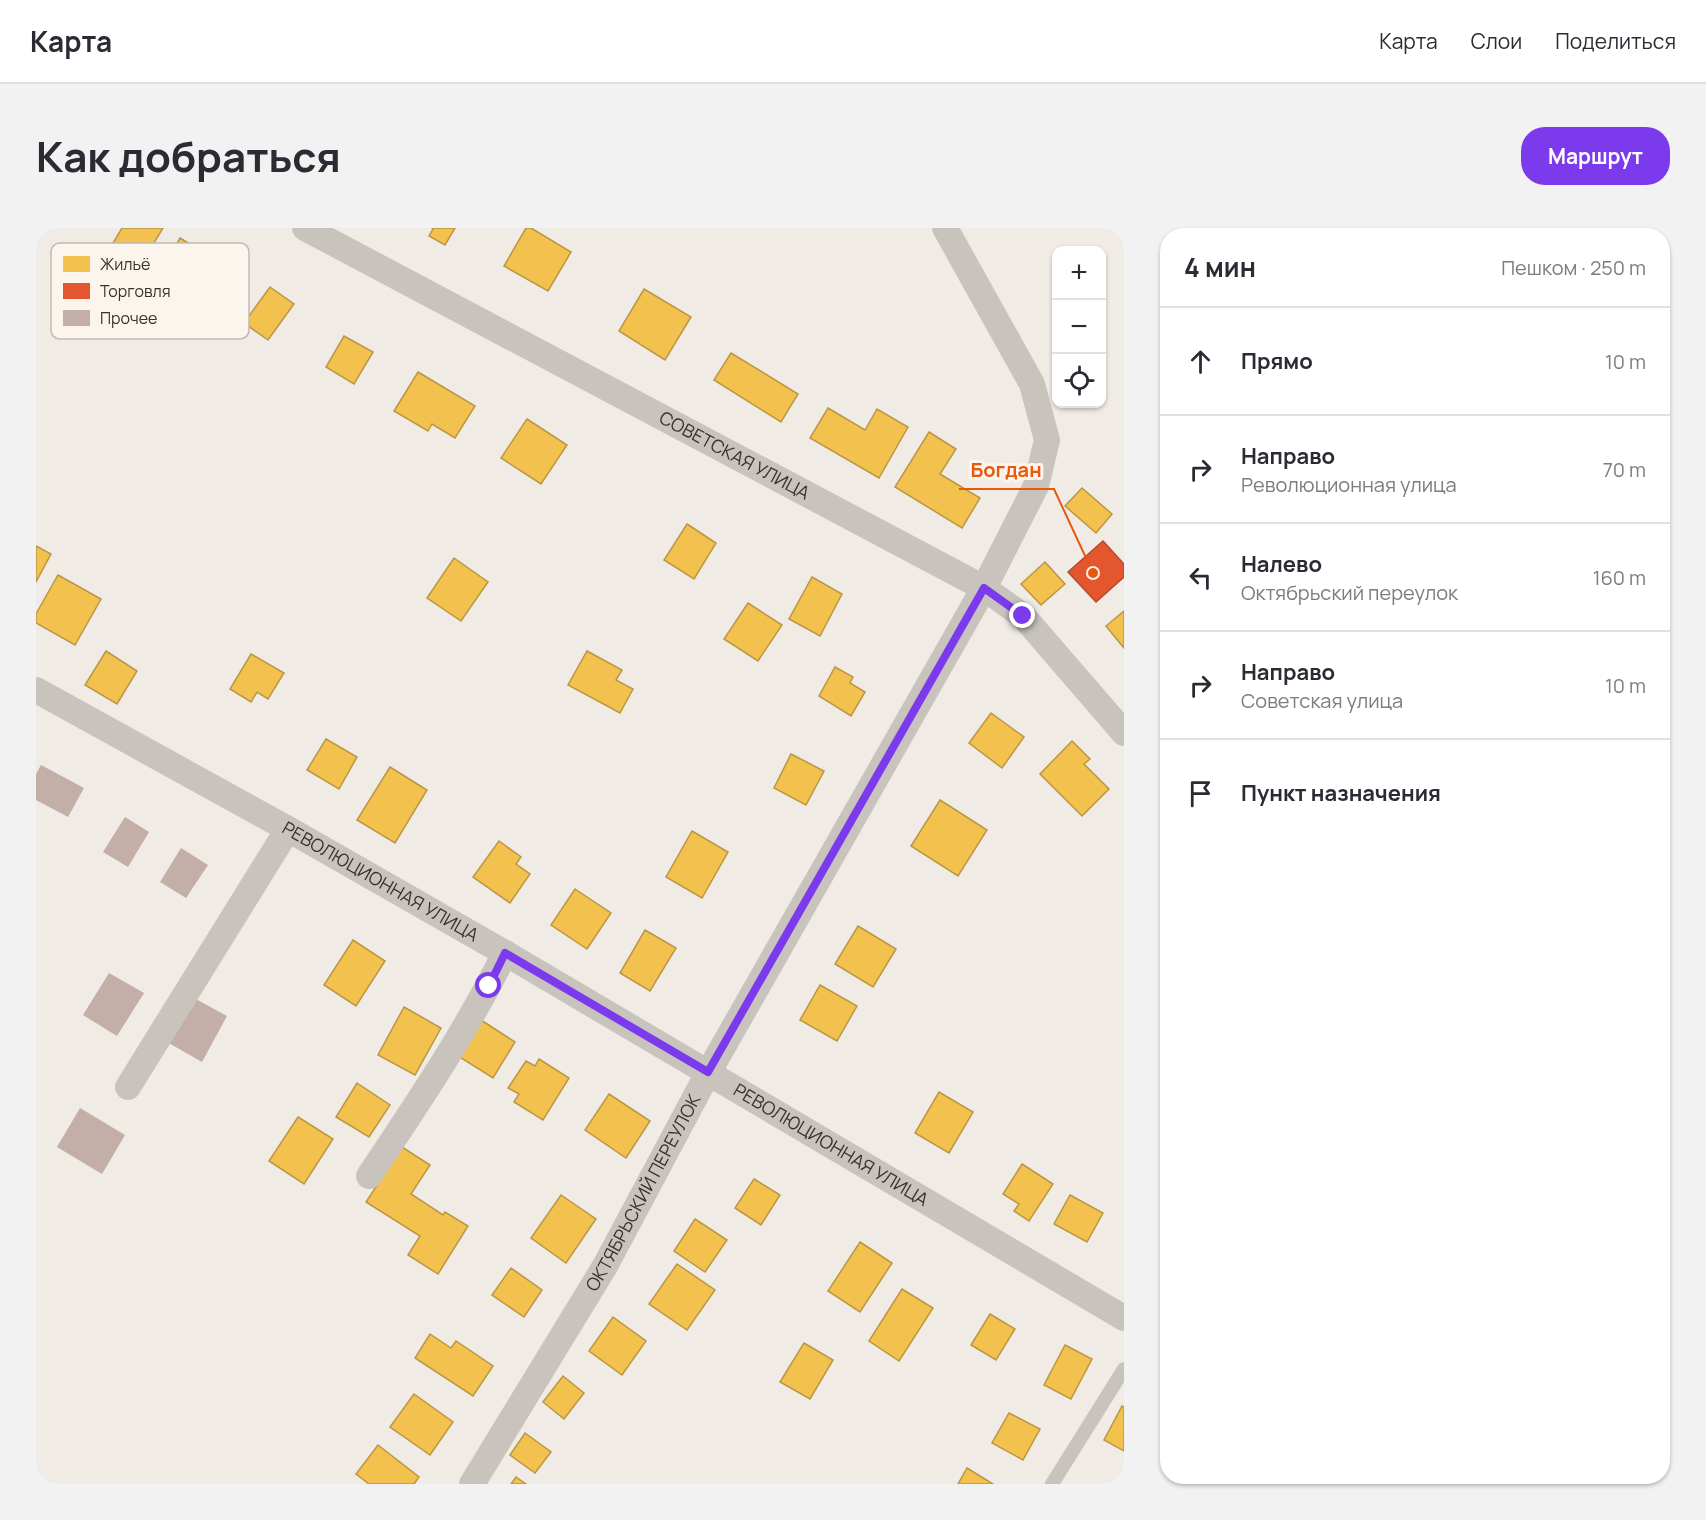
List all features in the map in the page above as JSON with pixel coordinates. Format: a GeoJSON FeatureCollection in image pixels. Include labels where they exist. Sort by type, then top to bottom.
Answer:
{"type":"FeatureCollection","features":[{"type":"Feature","properties":{"kind":"street","name":"СОВЕТСКАЯ УЛИЦА"},"geometry":{"type":"LineString","coordinates":[[305,228],[984,588],[1023,616],[1124,733]]}},
{"type":"Feature","properties":{"kind":"street","name":"ОКТЯБРЬСКИЙ ПЕРЕУЛОК"},"geometry":{"type":"LineString","coordinates":[[472,1484],[605,1266],[708,1072],[984,588],[1036,486],[1047,440],[1032,384],[945,228]]}},
{"type":"Feature","properties":{"kind":"street","name":"РЕВОЛЮЦИОННАЯ УЛИЦА"},"geometry":{"type":"LineString","coordinates":[[36,690],[288,829],[505,953],[1124,1318]]}},
{"type":"Feature","properties":{"kind":"street"},"geometry":{"type":"LineString","coordinates":[[128,1087],[288,829]]}},
{"type":"Feature","properties":{"kind":"street"},"geometry":{"type":"LineString","coordinates":[[369,1176],[443,1064],[489,986],[505,953]]}},
{"type":"Feature","properties":{"kind":"lane"},"geometry":{"type":"LineString","coordinates":[[1052,1484],[1124,1370]]}},
{"type":"Feature","properties":{"kind":"building: Жильё"},"geometry":{"type":"Polygon","coordinates":[[[122,228],[163,228],[154,243],[113,243],[122,228]]]}},
{"type":"Feature","properties":{"kind":"building: Жильё"},"geometry":{"type":"Polygon","coordinates":[[[432,228],[455,228],[445,245],[429,236],[432,228]]]}},
{"type":"Feature","properties":{"kind":"building: Жильё"},"geometry":{"type":"Polygon","coordinates":[[[526,228],[531,228],[571,252],[548,291],[504,266],[526,228]]]}},
{"type":"Feature","properties":{"kind":"building: Жильё"},"geometry":{"type":"Polygon","coordinates":[[[180,238],[188,243],[177,243],[180,238]]]}},
{"type":"Feature","properties":{"kind":"building: Жильё"},"geometry":{"type":"Polygon","coordinates":[[[270,287],[294,304],[268,340],[249,327],[249,316],[270,287]]]}},
{"type":"Feature","properties":{"kind":"building: Жильё"},"geometry":{"type":"Polygon","coordinates":[[[644,289],[691,317],[665,360],[619,331],[644,289]]]}},
{"type":"Feature","properties":{"kind":"building: Жильё"},"geometry":{"type":"Polygon","coordinates":[[[344,336],[373,352],[354,384],[326,367],[344,336]]]}},
{"type":"Feature","properties":{"kind":"building: Жильё"},"geometry":{"type":"Polygon","coordinates":[[[731,353],[798,394],[781,422],[714,380],[731,353]]]}},
{"type":"Feature","properties":{"kind":"building: Жильё"},"geometry":{"type":"Polygon","coordinates":[[[418,372],[475,406],[455,438],[432,424],[428,431],[394,411],[418,372]]]}},
{"type":"Feature","properties":{"kind":"building: Жильё"},"geometry":{"type":"Polygon","coordinates":[[[828,408],[865,430],[877,409],[908,427],[879,478],[810,438],[828,408]]]}},
{"type":"Feature","properties":{"kind":"building: Жильё"},"geometry":{"type":"Polygon","coordinates":[[[527,419],[567,445],[541,484],[501,458],[527,419]]]}},
{"type":"Feature","properties":{"kind":"building: Жильё"},"geometry":{"type":"Polygon","coordinates":[[[929,432],[956,449],[940,474],[980,498],[962,528],[895,487],[929,432]]]}},
{"type":"Feature","properties":{"kind":"building: Жильё"},"geometry":{"type":"Polygon","coordinates":[[[1082,488],[1112,514],[1096,533],[1065,506],[1082,488]]]}},
{"type":"Feature","properties":{"kind":"building: Жильё"},"geometry":{"type":"Polygon","coordinates":[[[687,524],[716,543],[694,579],[664,560],[687,524]]]}},
{"type":"Feature","properties":{"kind":"building: Жильё"},"geometry":{"type":"Polygon","coordinates":[[[36,546],[51,554],[36,582],[36,546]]]}},
{"type":"Feature","properties":{"kind":"building: Жильё"},"geometry":{"type":"Polygon","coordinates":[[[454,558],[488,582],[461,621],[427,598],[454,558]]]}},
{"type":"Feature","properties":{"kind":"building: Жильё"},"geometry":{"type":"Polygon","coordinates":[[[1045,562],[1065,584],[1041,605],[1021,584],[1045,562]]]}},
{"type":"Feature","properties":{"kind":"building: Жильё"},"geometry":{"type":"Polygon","coordinates":[[[58,575],[101,599],[75,645],[36,623],[36,614],[58,575]]]}},
{"type":"Feature","properties":{"kind":"building: Жильё"},"geometry":{"type":"Polygon","coordinates":[[[812,577],[842,594],[820,636],[789,619],[812,577]]]}},
{"type":"Feature","properties":{"kind":"building: Жильё"},"geometry":{"type":"Polygon","coordinates":[[[748,603],[782,625],[758,661],[724,639],[748,603]]]}},
{"type":"Feature","properties":{"kind":"building: Жильё"},"geometry":{"type":"Polygon","coordinates":[[[1124,611],[1124,648],[1106,626],[1124,611]]]}},
{"type":"Feature","properties":{"kind":"building: Жильё"},"geometry":{"type":"Polygon","coordinates":[[[106,651],[137,671],[117,704],[85,685],[106,651]]]}},
{"type":"Feature","properties":{"kind":"building: Жильё"},"geometry":{"type":"Polygon","coordinates":[[[587,651],[622,670],[616,680],[633,689],[620,713],[568,685],[587,651]]]}},
{"type":"Feature","properties":{"kind":"building: Жильё"},"geometry":{"type":"Polygon","coordinates":[[[251,654],[284,673],[268,699],[257,692],[251,702],[230,689],[251,654]]]}},
{"type":"Feature","properties":{"kind":"building: Жильё"},"geometry":{"type":"Polygon","coordinates":[[[835,667],[853,677],[850,683],[865,692],[851,716],[819,696],[835,667]]]}},
{"type":"Feature","properties":{"kind":"building: Жильё"},"geometry":{"type":"Polygon","coordinates":[[[991,713],[1024,737],[1002,768],[969,743],[991,713]]]}},
{"type":"Feature","properties":{"kind":"building: Жильё"},"geometry":{"type":"Polygon","coordinates":[[[326,739],[357,757],[339,789],[307,770],[326,739]]]}},
{"type":"Feature","properties":{"kind":"building: Жильё"},"geometry":{"type":"Polygon","coordinates":[[[1072,741],[1090,759],[1084,764],[1109,789],[1082,816],[1040,774],[1072,741]]]}},
{"type":"Feature","properties":{"kind":"building: Жильё"},"geometry":{"type":"Polygon","coordinates":[[[791,754],[824,771],[806,805],[774,788],[791,754]]]}},
{"type":"Feature","properties":{"kind":"building: Жильё"},"geometry":{"type":"Polygon","coordinates":[[[390,767],[427,790],[395,843],[357,820],[390,767]]]}},
{"type":"Feature","properties":{"kind":"building: Жильё"},"geometry":{"type":"Polygon","coordinates":[[[940,800],[987,830],[958,876],[911,846],[940,800]]]}},
{"type":"Feature","properties":{"kind":"building: Жильё"},"geometry":{"type":"Polygon","coordinates":[[[692,831],[728,852],[702,898],[666,877],[692,831]]]}},
{"type":"Feature","properties":{"kind":"building: Жильё"},"geometry":{"type":"Polygon","coordinates":[[[499,841],[521,857],[516,864],[530,874],[510,903],[473,877],[499,841]]]}},
{"type":"Feature","properties":{"kind":"building: Жильё"},"geometry":{"type":"Polygon","coordinates":[[[575,889],[611,913],[587,949],[551,925],[575,889]]]}},
{"type":"Feature","properties":{"kind":"building: Жильё"},"geometry":{"type":"Polygon","coordinates":[[[858,926],[896,949],[873,987],[835,964],[858,926]]]}},
{"type":"Feature","properties":{"kind":"building: Жильё"},"geometry":{"type":"Polygon","coordinates":[[[645,930],[676,948],[650,991],[620,973],[645,930]]]}},
{"type":"Feature","properties":{"kind":"building: Жильё"},"geometry":{"type":"Polygon","coordinates":[[[353,940],[385,961],[356,1006],[324,985],[353,940]]]}},
{"type":"Feature","properties":{"kind":"building: Жильё"},"geometry":{"type":"Polygon","coordinates":[[[820,985],[857,1006],[837,1041],[800,1020],[820,985]]]}},
{"type":"Feature","properties":{"kind":"building: Жильё"},"geometry":{"type":"Polygon","coordinates":[[[404,1007],[441,1028],[415,1075],[378,1055],[404,1007]]]}},
{"type":"Feature","properties":{"kind":"building: Жильё"},"geometry":{"type":"Polygon","coordinates":[[[481,1020],[515,1042],[493,1078],[458,1056],[481,1020]]]}},
{"type":"Feature","properties":{"kind":"building: Жильё"},"geometry":{"type":"Polygon","coordinates":[[[539,1059],[569,1078],[543,1120],[514,1102],[519,1094],[508,1088],[526,1061],[535,1066],[539,1059]]]}},
{"type":"Feature","properties":{"kind":"building: Жильё"},"geometry":{"type":"Polygon","coordinates":[[[357,1083],[390,1105],[369,1137],[336,1117],[357,1083]]]}},
{"type":"Feature","properties":{"kind":"building: Жильё"},"geometry":{"type":"Polygon","coordinates":[[[939,1092],[973,1112],[949,1153],[915,1133],[939,1092]]]}},
{"type":"Feature","properties":{"kind":"building: Жильё"},"geometry":{"type":"Polygon","coordinates":[[[609,1094],[650,1121],[626,1158],[585,1130],[609,1094]]]}},
{"type":"Feature","properties":{"kind":"building: Жильё"},"geometry":{"type":"Polygon","coordinates":[[[298,1117],[333,1139],[304,1184],[269,1161],[298,1117]]]}},
{"type":"Feature","properties":{"kind":"building: Жильё"},"geometry":{"type":"Polygon","coordinates":[[[402,1147],[430,1165],[411,1194],[443,1215],[445,1212],[468,1226],[438,1274],[408,1255],[420,1236],[366,1202],[402,1147]]]}},
{"type":"Feature","properties":{"kind":"building: Жильё"},"geometry":{"type":"Polygon","coordinates":[[[1022,1164],[1053,1184],[1029,1221],[1014,1211],[1019,1204],[1003,1194],[1022,1164]]]}},
{"type":"Feature","properties":{"kind":"building: Жильё"},"geometry":{"type":"Polygon","coordinates":[[[754,1179],[780,1195],[761,1225],[735,1208],[754,1179]]]}},
{"type":"Feature","properties":{"kind":"building: Жильё"},"geometry":{"type":"Polygon","coordinates":[[[561,1195],[596,1219],[566,1263],[531,1238],[561,1195]]]}},
{"type":"Feature","properties":{"kind":"building: Жильё"},"geometry":{"type":"Polygon","coordinates":[[[1070,1195],[1103,1213],[1087,1242],[1054,1224],[1070,1195]]]}},
{"type":"Feature","properties":{"kind":"building: Жильё"},"geometry":{"type":"Polygon","coordinates":[[[695,1219],[727,1240],[705,1272],[674,1251],[695,1219]]]}},
{"type":"Feature","properties":{"kind":"building: Жильё"},"geometry":{"type":"Polygon","coordinates":[[[860,1242],[892,1263],[860,1312],[828,1291],[860,1242]]]}},
{"type":"Feature","properties":{"kind":"building: Жильё"},"geometry":{"type":"Polygon","coordinates":[[[677,1264],[715,1290],[687,1330],[649,1304],[677,1264]]]}},
{"type":"Feature","properties":{"kind":"building: Жильё"},"geometry":{"type":"Polygon","coordinates":[[[511,1268],[542,1290],[524,1317],[492,1295],[511,1268]]]}},
{"type":"Feature","properties":{"kind":"building: Жильё"},"geometry":{"type":"Polygon","coordinates":[[[902,1289],[933,1308],[899,1361],[869,1341],[902,1289]]]}},
{"type":"Feature","properties":{"kind":"building: Жильё"},"geometry":{"type":"Polygon","coordinates":[[[990,1314],[1015,1329],[996,1360],[971,1345],[990,1314]]]}},
{"type":"Feature","properties":{"kind":"building: Жильё"},"geometry":{"type":"Polygon","coordinates":[[[613,1317],[646,1341],[622,1375],[589,1351],[613,1317]]]}},
{"type":"Feature","properties":{"kind":"building: Жильё"},"geometry":{"type":"Polygon","coordinates":[[[430,1334],[451,1348],[456,1341],[493,1366],[473,1396],[415,1358],[430,1334]]]}},
{"type":"Feature","properties":{"kind":"building: Жильё"},"geometry":{"type":"Polygon","coordinates":[[[804,1343],[833,1360],[810,1399],[780,1382],[804,1343]]]}},
{"type":"Feature","properties":{"kind":"building: Жильё"},"geometry":{"type":"Polygon","coordinates":[[[1065,1345],[1092,1359],[1071,1399],[1044,1385],[1065,1345]]]}},
{"type":"Feature","properties":{"kind":"building: Жильё"},"geometry":{"type":"Polygon","coordinates":[[[563,1376],[584,1393],[564,1419],[543,1402],[563,1376]]]}},
{"type":"Feature","properties":{"kind":"building: Жильё"},"geometry":{"type":"Polygon","coordinates":[[[414,1394],[453,1422],[430,1455],[390,1427],[414,1394]]]}},
{"type":"Feature","properties":{"kind":"building: Жильё"},"geometry":{"type":"Polygon","coordinates":[[[1122,1406],[1124,1407],[1124,1451],[1104,1440],[1122,1406]]]}},
{"type":"Feature","properties":{"kind":"building: Жильё"},"geometry":{"type":"Polygon","coordinates":[[[1009,1413],[1040,1429],[1023,1460],[992,1443],[1009,1413]]]}},
{"type":"Feature","properties":{"kind":"building: Жильё"},"geometry":{"type":"Polygon","coordinates":[[[525,1433],[551,1452],[535,1473],[510,1455],[525,1433]]]}},
{"type":"Feature","properties":{"kind":"building: Жильё"},"geometry":{"type":"Polygon","coordinates":[[[378,1445],[419,1477],[414,1484],[369,1484],[356,1474],[378,1445]]]}},
{"type":"Feature","properties":{"kind":"building: Жильё"},"geometry":{"type":"Polygon","coordinates":[[[967,1468],[993,1484],[958,1484],[967,1468]]]}},
{"type":"Feature","properties":{"kind":"building: Жильё"},"geometry":{"type":"Polygon","coordinates":[[[516,1477],[526,1484],[511,1484],[516,1477]]]}},
{"type":"Feature","properties":{"kind":"building: Торговля"},"geometry":{"type":"Polygon","coordinates":[[[1103,541],[1124,564],[1124,577],[1096,602],[1068,572],[1103,541]]]}},
{"type":"Feature","properties":{"kind":"building: Прочее"},"geometry":{"type":"Polygon","coordinates":[[[41,765],[84,788],[68,817],[36,800],[36,774],[41,765]]]}},
{"type":"Feature","properties":{"kind":"building: Прочее"},"geometry":{"type":"Polygon","coordinates":[[[125,817],[149,832],[128,867],[103,852],[125,817]]]}},
{"type":"Feature","properties":{"kind":"building: Прочее"},"geometry":{"type":"Polygon","coordinates":[[[181,848],[208,865],[186,898],[160,882],[181,848]]]}},
{"type":"Feature","properties":{"kind":"building: Прочее"},"geometry":{"type":"Polygon","coordinates":[[[109,973],[144,993],[117,1036],[83,1015],[109,973]]]}},
{"type":"Feature","properties":{"kind":"building: Прочее"},"geometry":{"type":"Polygon","coordinates":[[[192,997],[227,1016],[202,1062],[167,1042],[192,997]]]}},
{"type":"Feature","properties":{"kind":"building: Прочее"},"geometry":{"type":"Polygon","coordinates":[[[80,1108],[125,1135],[102,1174],[57,1147],[80,1108]]]}},
{"type":"Feature","properties":{"kind":"place","name":"Богдан"},"geometry":{"type":"Point","coordinates":[1093,573]}},
{"type":"Feature","properties":{"kind":"route"},"geometry":{"type":"LineString","coordinates":[[489,986],[505,953],[708,1072],[984,588],[1023,616]]}}]}
